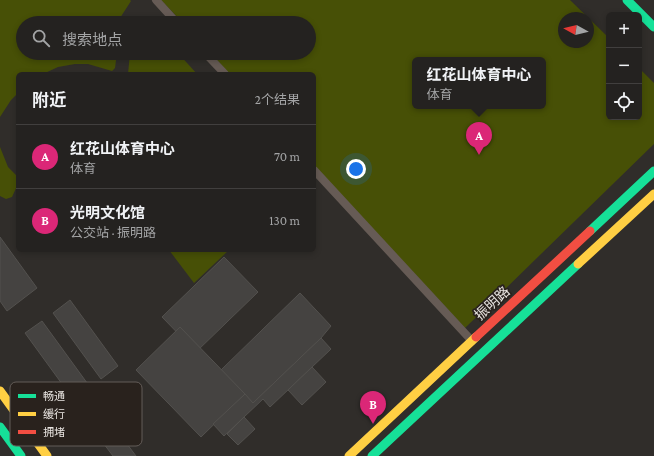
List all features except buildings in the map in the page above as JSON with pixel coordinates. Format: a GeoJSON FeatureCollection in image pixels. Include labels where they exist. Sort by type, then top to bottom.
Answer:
{"type":"FeatureCollection","features":[{"type":"Feature","properties":{"kind":"street"},"geometry":{"type":"LineString","coordinates":[[628,0],[654,28]]}},
{"type":"Feature","properties":{"kind":"street","name":"振明路"},"geometry":{"type":"LineString","coordinates":[[349,456],[654,171]]}},
{"type":"Feature","properties":{"kind":"street"},"geometry":{"type":"LineString","coordinates":[[372,456],[654,194]]}},
{"type":"Feature","properties":{"kind":"street"},"geometry":{"type":"LineString","coordinates":[[0,391],[10,405]]}},
{"type":"Feature","properties":{"kind":"street"},"geometry":{"type":"LineString","coordinates":[[0,427],[10,441]]}},
{"type":"Feature","properties":{"kind":"street"},"geometry":{"type":"LineString","coordinates":[[14,446],[21,456]]}},
{"type":"Feature","properties":{"kind":"street"},"geometry":{"type":"LineString","coordinates":[[40,446],[47,456]]}},
{"type":"Feature","properties":{"kind":"lane"},"geometry":{"type":"LineString","coordinates":[[156,0],[171,16]]}},
{"type":"Feature","properties":{"kind":"lane"},"geometry":{"type":"LineString","coordinates":[[212,60],[223,72]]}},
{"type":"Feature","properties":{"kind":"lane"},"geometry":{"type":"LineString","coordinates":[[316,172],[472,341]]}},
{"type":"Feature","properties":{"kind":"green space"},"geometry":{"type":"Polygon","coordinates":[[[0,0],[131,1],[121,16],[16,16],[16,60],[116,60],[115,68],[112,71],[88,64],[75,64],[58,67],[47,72],[16,72],[16,95],[0,117],[0,0]]]}},
{"type":"Feature","properties":{"kind":"green space"},"geometry":{"type":"Polygon","coordinates":[[[161,0],[570,0],[582,12],[558,12],[558,48],[594,48],[594,23],[606,35],[606,120],[642,120],[642,71],[654,83],[654,144],[465,328],[316,167],[316,72],[228,72],[217,60],[316,60],[316,16],[176,16],[161,0]]]}},
{"type":"Feature","properties":{"kind":"green space"},"geometry":{"type":"Polygon","coordinates":[[[129,60],[184,60],[195,72],[128,72],[129,60]]]}},
{"type":"Feature","properties":{"kind":"green space"},"geometry":{"type":"Polygon","coordinates":[[[0,147],[8,167],[16,175],[16,188],[12,197],[6,199],[0,196],[0,147]]]}},
{"type":"Feature","properties":{"kind":"green space"},"geometry":{"type":"Polygon","coordinates":[[[171,252],[227,252],[194,283],[171,252]]]}},
{"type":"Feature","properties":{"kind":"traffic: fast"},"geometry":{"type":"LineString","coordinates":[[627,0],[654,27]]}},
{"type":"Feature","properties":{"kind":"traffic: fast"},"geometry":{"type":"LineString","coordinates":[[590,231],[654,171]]}},
{"type":"Feature","properties":{"kind":"traffic: fast"},"geometry":{"type":"LineString","coordinates":[[372,456],[578,264]]}},
{"type":"Feature","properties":{"kind":"traffic: fast"},"geometry":{"type":"LineString","coordinates":[[0,427],[10,441]]}},
{"type":"Feature","properties":{"kind":"traffic: fast"},"geometry":{"type":"LineString","coordinates":[[14,446],[21,456]]}},
{"type":"Feature","properties":{"kind":"traffic: slow"},"geometry":{"type":"LineString","coordinates":[[578,264],[654,194]]}},
{"type":"Feature","properties":{"kind":"traffic: slow"},"geometry":{"type":"LineString","coordinates":[[349,456],[476,337]]}},
{"type":"Feature","properties":{"kind":"traffic: slow"},"geometry":{"type":"LineString","coordinates":[[0,391],[10,405]]}},
{"type":"Feature","properties":{"kind":"traffic: slow"},"geometry":{"type":"LineString","coordinates":[[40,446],[47,456]]}},
{"type":"Feature","properties":{"kind":"traffic: jam"},"geometry":{"type":"LineString","coordinates":[[476,337],[590,231]]}},
{"type":"Feature","properties":{"kind":"place","name":"红花山体育中心"},"geometry":{"type":"Point","coordinates":[479,155]}},
{"type":"Feature","properties":{"kind":"place","name":"光明文化馆"},"geometry":{"type":"Point","coordinates":[373,424]}}]}
